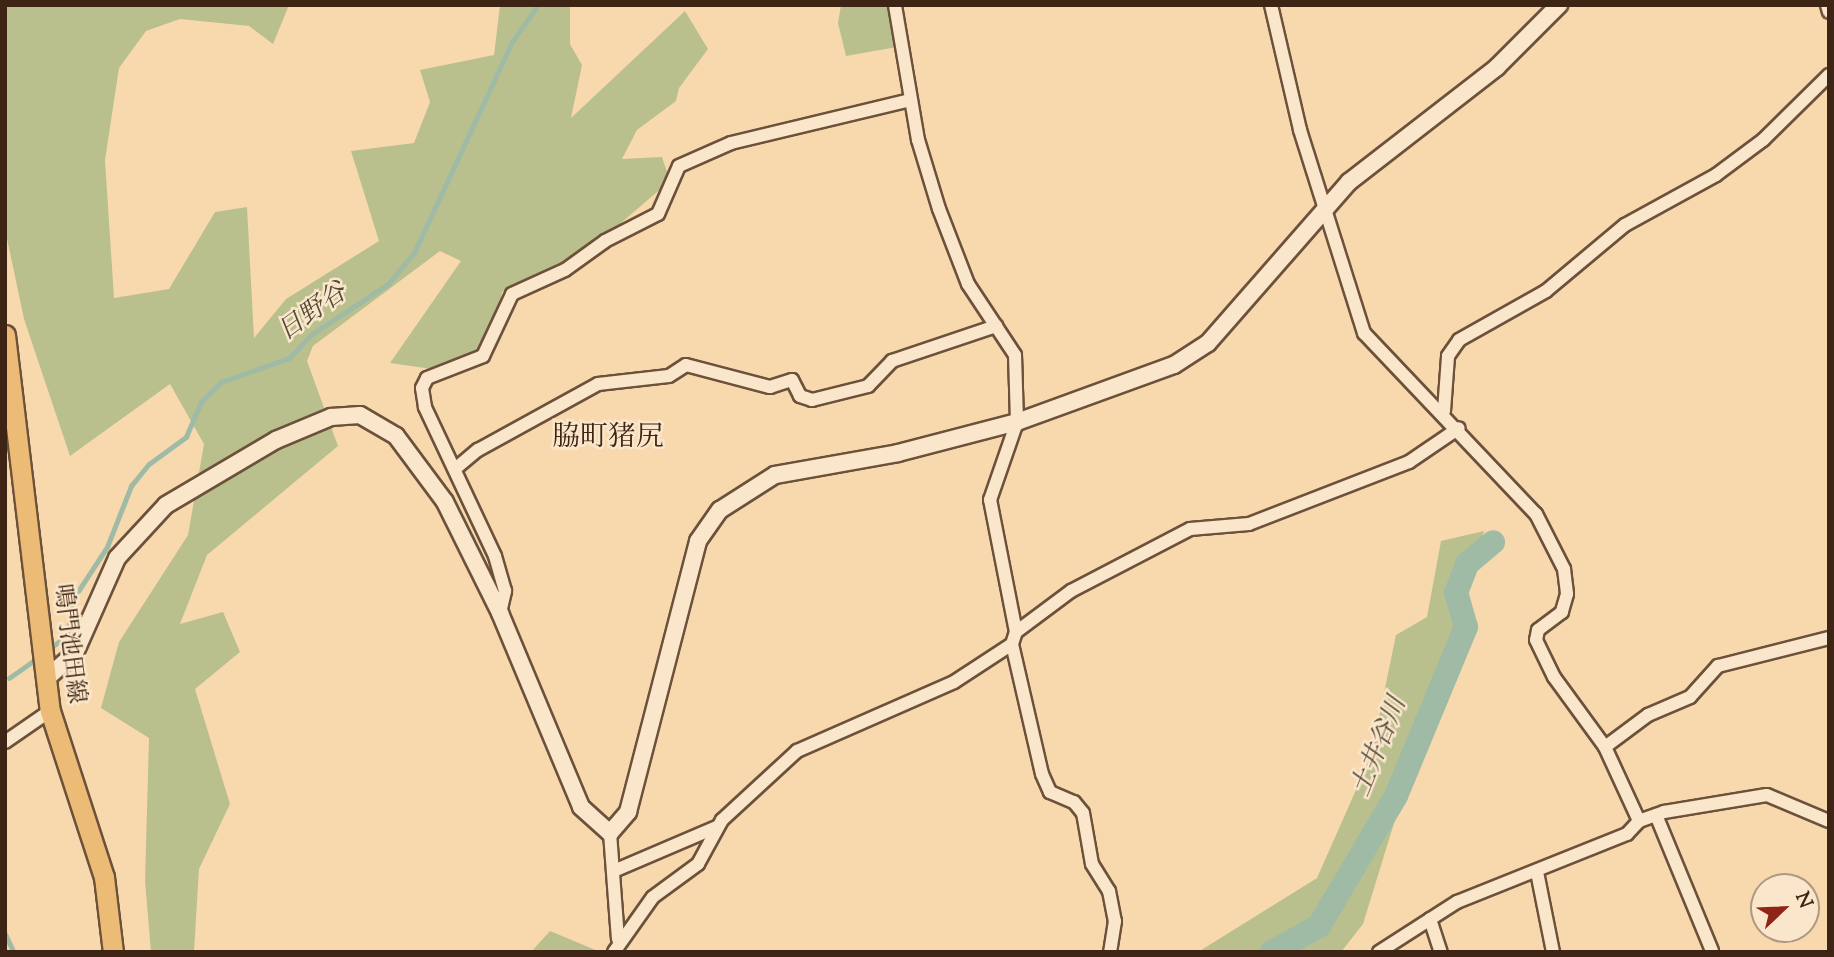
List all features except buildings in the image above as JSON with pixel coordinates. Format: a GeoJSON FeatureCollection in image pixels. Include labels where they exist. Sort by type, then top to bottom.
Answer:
{"type":"FeatureCollection","features":[{"type":"Feature","properties":{"kind":"main road","name":"鳴門池田線"},"geometry":{"type":"LineString","coordinates":[[5,335],[50,711],[104,877],[113,952]]}},
{"type":"Feature","properties":{"kind":"street"},"geometry":{"type":"LineString","coordinates":[[895,5],[910,100],[951,242],[968,284],[1015,355],[1017,422],[990,500],[1014,638],[1042,774],[1050,792],[1074,802],[1083,813],[1089,856],[1109,891],[1115,921],[1110,952]]}},
{"type":"Feature","properties":{"kind":"street"},"geometry":{"type":"LineString","coordinates":[[1270,5],[1323,209],[1364,333],[1444,411],[1536,514],[1564,569],[1567,594],[1562,611],[1538,630],[1536,640],[1554,677],[1605,747],[1639,821]]}},
{"type":"Feature","properties":{"kind":"street"},"geometry":{"type":"LineString","coordinates":[[610,834],[628,812],[698,541],[720,510],[775,475],[898,453],[1017,422],[1148,378],[1208,343],[1323,209],[1387,150],[1497,67],[1559,5]]}},
{"type":"Feature","properties":{"kind":"street"},"geometry":{"type":"LineString","coordinates":[[1826,5],[1829,12]]}},
{"type":"Feature","properties":{"kind":"street"},"geometry":{"type":"LineString","coordinates":[[1444,411],[1448,356],[1459,340],[1546,291],[1625,225],[1716,174],[1763,140],[1829,75]]}},
{"type":"Feature","properties":{"kind":"street"},"geometry":{"type":"LineString","coordinates":[[500,614],[505,591],[495,556],[422,388],[438,371],[483,356],[512,294],[651,220],[664,204],[674,173],[711,150],[910,100]]}},
{"type":"Feature","properties":{"kind":"street"},"geometry":{"type":"LineString","coordinates":[[455,469],[478,450],[598,384],[669,376],[686,365],[770,387],[792,380],[800,397],[812,400],[868,386],[892,361],[996,326]]}},
{"type":"Feature","properties":{"kind":"street"},"geometry":{"type":"LineString","coordinates":[[46,679],[75,653],[117,558],[166,505],[226,466],[331,417],[360,415],[396,436],[445,502],[500,614],[581,807],[610,834],[616,870],[616,946]]}},
{"type":"Feature","properties":{"kind":"street"},"geometry":{"type":"LineString","coordinates":[[616,946],[653,897],[698,864],[717,827],[797,751],[954,682],[1072,591],[1190,528],[1250,524],[1409,462],[1459,428]]}},
{"type":"Feature","properties":{"kind":"street"},"geometry":{"type":"LineString","coordinates":[[1605,747],[1648,715],[1690,697],[1718,666],[1829,638]]}},
{"type":"Feature","properties":{"kind":"street"},"geometry":{"type":"LineString","coordinates":[[5,742],[50,711]]}},
{"type":"Feature","properties":{"kind":"street"},"geometry":{"type":"LineString","coordinates":[[1379,952],[1457,902],[1627,834],[1639,821],[1656,815],[1710,801],[1767,795],[1829,821]]}},
{"type":"Feature","properties":{"kind":"street"},"geometry":{"type":"LineString","coordinates":[[1656,815],[1712,951]]}},
{"type":"Feature","properties":{"kind":"street"},"geometry":{"type":"LineString","coordinates":[[616,870],[717,827]]}},
{"type":"Feature","properties":{"kind":"street"},"geometry":{"type":"LineString","coordinates":[[1537,872],[1553,952]]}},
{"type":"Feature","properties":{"kind":"street"},"geometry":{"type":"LineString","coordinates":[[1430,919],[1441,952]]}},
{"type":"Feature","properties":{"kind":"green space"},"geometry":{"type":"Polygon","coordinates":[[[5,5],[289,5],[273,44],[249,26],[180,19],[146,31],[119,68],[105,160],[114,298],[169,289],[215,212],[247,207],[254,338],[286,299],[379,241],[351,151],[414,143],[430,102],[420,70],[494,55],[500,5],[570,5],[570,44],[582,65],[571,118],[685,11],[708,49],[679,88],[676,101],[637,130],[622,159],[662,157],[670,181],[594,246],[502,292],[493,343],[439,370],[390,363],[461,261],[440,251],[313,346],[307,361],[338,446],[207,555],[180,624],[223,612],[240,652],[195,689],[230,804],[199,869],[194,952],[151,952],[145,881],[149,738],[101,708],[119,642],[188,535],[204,444],[170,384],[70,456],[24,319],[5,229],[5,5]]]}},
{"type":"Feature","properties":{"kind":"green space"},"geometry":{"type":"Polygon","coordinates":[[[841,5],[890,5],[897,47],[846,56],[838,23],[841,5]]]}},
{"type":"Feature","properties":{"kind":"green space"},"geometry":{"type":"Polygon","coordinates":[[[1484,531],[1363,924],[1341,952],[1198,952],[1317,878],[1371,756],[1396,635],[1427,617],[1441,541],[1484,531]]]}},
{"type":"Feature","properties":{"kind":"green space"},"geometry":{"type":"Polygon","coordinates":[[[550,931],[598,951],[598,952],[531,952],[550,931]]]}},
{"type":"Feature","properties":{"kind":"waterway","name":"日野谷"},"geometry":{"type":"LineString","coordinates":[[54,645],[66,637],[75,596],[107,547],[131,486],[149,464],[186,437],[201,402],[221,382],[289,358],[311,335],[388,284],[414,253],[512,42],[538,5]]}},
{"type":"Feature","properties":{"kind":"waterway","name":"土井谷川"},"geometry":{"type":"LineString","coordinates":[[1272,952],[1319,926],[1396,796],[1466,627],[1456,593],[1467,564],[1493,542]]}},
{"type":"Feature","properties":{"kind":"waterway","name":"日野谷"},"geometry":{"type":"LineString","coordinates":[[9,678],[33,661]]}},
{"type":"Feature","properties":{"kind":"waterway"},"geometry":{"type":"LineString","coordinates":[[5,933],[14,952]]}},
{"type":"Feature","properties":{"kind":"district","name":"脇町猪尻"},"geometry":{"type":"Point","coordinates":[608,438]}}]}
